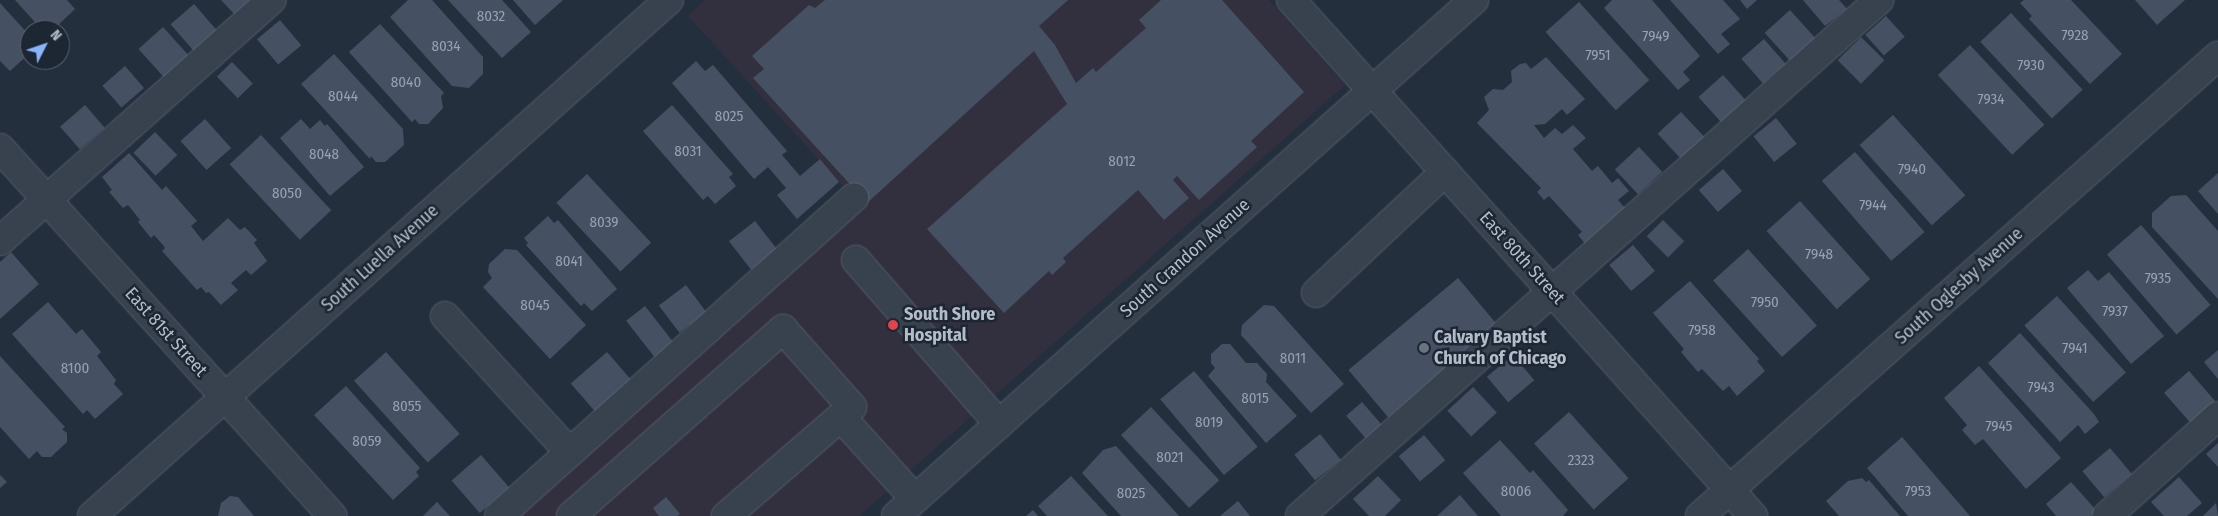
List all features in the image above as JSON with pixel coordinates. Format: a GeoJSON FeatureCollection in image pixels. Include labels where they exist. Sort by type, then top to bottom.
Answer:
{"type":"FeatureCollection","features":[{"type":"Feature","properties":{"kind":"street"},"geometry":{"type":"LineString","coordinates":[[0,241],[270,0]]}},
{"type":"Feature","properties":{"kind":"street","name":"South Luella Avenue"},"geometry":{"type":"LineString","coordinates":[[92,516],[669,0]]}},
{"type":"Feature","properties":{"kind":"street","name":"East 80th Street"},"geometry":{"type":"LineString","coordinates":[[1291,0],[1753,516]]}},
{"type":"Feature","properties":{"kind":"street","name":"South Crandon Avenue"},"geometry":{"type":"LineString","coordinates":[[905,507],[1474,0]]}},
{"type":"Feature","properties":{"kind":"street"},"geometry":{"type":"LineString","coordinates":[[1300,516],[1879,0]]}},
{"type":"Feature","properties":{"kind":"street","name":"South Oglesby Avenue"},"geometry":{"type":"LineString","coordinates":[[1700,516],[2218,56]]}},
{"type":"Feature","properties":{"kind":"street","name":"East 81st Street"},"geometry":{"type":"LineString","coordinates":[[0,148],[332,516]]}},
{"type":"Feature","properties":{"kind":"street"},"geometry":{"type":"LineString","coordinates":[[1316,293],[1445,172]]}},
{"type":"Feature","properties":{"kind":"street"},"geometry":{"type":"LineString","coordinates":[[499,516],[854,198]]}},
{"type":"Feature","properties":{"kind":"street"},"geometry":{"type":"LineString","coordinates":[[856,260],[999,424]]}},
{"type":"Feature","properties":{"kind":"street"},"geometry":{"type":"LineString","coordinates":[[445,316],[570,453]]}},
{"type":"Feature","properties":{"kind":"street"},"geometry":{"type":"LineString","coordinates":[[571,516],[783,328],[852,407],[726,516]]}},
{"type":"Feature","properties":{"kind":"street"},"geometry":{"type":"LineString","coordinates":[[2107,516],[2218,416]]}},
{"type":"Feature","properties":{"kind":"street"},"geometry":{"type":"LineString","coordinates":[[841,417],[905,507]]}},
{"type":"Feature","properties":{"kind":"shaded area","name":"South Shore Hospital"},"geometry":{"type":"Polygon","coordinates":[[[705,0],[1269,0],[1345,85],[859,516],[499,516],[854,198],[688,16],[705,0]]]}},
{"type":"Feature","properties":{"kind":"building"},"geometry":{"type":"Polygon","coordinates":[[[15,0],[67,0],[75,9],[63,20],[33,20],[15,0]]]}},
{"type":"Feature","properties":{"kind":"building"},"geometry":{"type":"Polygon","coordinates":[[[221,0],[251,0],[235,15],[221,0]]]}},
{"type":"Feature","properties":{"kind":"building"},"geometry":{"type":"Polygon","coordinates":[[[408,0],[432,0],[483,57],[483,74],[469,88],[452,86],[390,17],[408,0]]]}},
{"type":"Feature","properties":{"kind":"building"},"geometry":{"type":"Polygon","coordinates":[[[448,0],[502,0],[531,32],[502,58],[448,0]]]}},
{"type":"Feature","properties":{"kind":"building"},"geometry":{"type":"Polygon","coordinates":[[[513,0],[563,0],[535,25],[513,0]]]}},
{"type":"Feature","properties":{"kind":"building"},"geometry":{"type":"Polygon","coordinates":[[[825,0],[1068,0],[1039,26],[1055,45],[1076,83],[1093,68],[1096,72],[1146,28],[1139,20],[1161,0],[1222,0],[1304,92],[1251,141],[1257,147],[1199,200],[1177,176],[1173,180],[1189,198],[1164,220],[1138,190],[1063,258],[1066,262],[1052,275],[1049,271],[1004,313],[927,229],[1067,104],[1034,51],[867,203],[753,78],[764,69],[752,56],[809,5],[815,8],[825,0]]]}},
{"type":"Feature","properties":{"kind":"building"},"geometry":{"type":"Polygon","coordinates":[[[1612,0],[1652,0],[1700,56],[1683,72],[1690,80],[1678,90],[1604,8],[1612,0]]]}},
{"type":"Feature","properties":{"kind":"building"},"geometry":{"type":"Polygon","coordinates":[[[1670,0],[1723,0],[1740,19],[1721,34],[1730,44],[1718,54],[1670,0]]]}},
{"type":"Feature","properties":{"kind":"building"},"geometry":{"type":"Polygon","coordinates":[[[1740,0],[1757,0],[1747,9],[1740,0]]]}},
{"type":"Feature","properties":{"kind":"building"},"geometry":{"type":"Polygon","coordinates":[[[1803,0],[1839,0],[1847,9],[1825,26],[1803,0]]]}},
{"type":"Feature","properties":{"kind":"building"},"geometry":{"type":"Polygon","coordinates":[[[2024,0],[2071,0],[2122,54],[2090,84],[2029,19],[2032,16],[2020,3],[2024,0]]]}},
{"type":"Feature","properties":{"kind":"building"},"geometry":{"type":"Polygon","coordinates":[[[2135,0],[2185,0],[2157,25],[2135,0]]]}},
{"type":"Feature","properties":{"kind":"building"},"geometry":{"type":"Polygon","coordinates":[[[1579,2],[1649,80],[1616,110],[1546,32],[1579,2]]]}},
{"type":"Feature","properties":{"kind":"building"},"geometry":{"type":"Polygon","coordinates":[[[0,3],[20,25],[20,62],[10,71],[0,61],[0,3]]]}},
{"type":"Feature","properties":{"kind":"building"},"geometry":{"type":"Polygon","coordinates":[[[194,4],[217,30],[194,51],[171,24],[194,4]]]}},
{"type":"Feature","properties":{"kind":"building"},"geometry":{"type":"Polygon","coordinates":[[[1790,10],[1815,38],[1790,61],[1765,33],[1790,10]]]}},
{"type":"Feature","properties":{"kind":"building"},"geometry":{"type":"Polygon","coordinates":[[[2011,13],[2083,90],[2052,118],[1980,42],[2011,13]]]}},
{"type":"Feature","properties":{"kind":"building"},"geometry":{"type":"Polygon","coordinates":[[[1886,16],[1905,37],[1884,56],[1865,35],[1886,16]]]}},
{"type":"Feature","properties":{"kind":"building"},"geometry":{"type":"Polygon","coordinates":[[[280,20],[301,45],[278,65],[257,39],[280,20]]]}},
{"type":"Feature","properties":{"kind":"building"},"geometry":{"type":"Polygon","coordinates":[[[380,24],[444,93],[441,96],[443,108],[428,124],[419,124],[415,119],[412,122],[349,52],[380,24]]]}},
{"type":"Feature","properties":{"kind":"building"},"geometry":{"type":"Polygon","coordinates":[[[163,27],[188,55],[164,77],[138,49],[163,27]]]}},
{"type":"Feature","properties":{"kind":"building"},"geometry":{"type":"Polygon","coordinates":[[[1861,37],[1884,60],[1861,84],[1838,60],[1861,37]]]}},
{"type":"Feature","properties":{"kind":"building"},"geometry":{"type":"Polygon","coordinates":[[[1764,39],[1786,64],[1763,84],[1741,59],[1764,39]]]}},
{"type":"Feature","properties":{"kind":"building"},"geometry":{"type":"Polygon","coordinates":[[[1970,45],[2044,125],[2012,155],[1938,75],[1970,45]]]}},
{"type":"Feature","properties":{"kind":"building"},"geometry":{"type":"Polygon","coordinates":[[[334,54],[403,129],[404,145],[385,162],[376,162],[371,156],[370,159],[301,84],[334,54]]]}},
{"type":"Feature","properties":{"kind":"building"},"geometry":{"type":"Polygon","coordinates":[[[1546,57],[1585,99],[1567,115],[1562,109],[1545,124],[1534,125],[1544,138],[1555,128],[1562,134],[1573,125],[1586,138],[1573,149],[1592,171],[1598,166],[1612,183],[1618,178],[1629,191],[1618,200],[1626,209],[1586,245],[1578,235],[1582,232],[1549,196],[1544,200],[1537,192],[1541,188],[1477,123],[1489,110],[1484,97],[1493,89],[1503,90],[1512,82],[1511,71],[1520,64],[1526,63],[1531,69],[1546,57]]]}},
{"type":"Feature","properties":{"kind":"building"},"geometry":{"type":"Polygon","coordinates":[[[696,61],[705,71],[713,65],[787,151],[782,155],[800,176],[820,159],[839,182],[797,219],[777,195],[786,188],[768,167],[754,179],[672,83],[696,61]]]}},
{"type":"Feature","properties":{"kind":"building"},"geometry":{"type":"Polygon","coordinates":[[[232,62],[253,84],[238,98],[217,77],[232,62]]]}},
{"type":"Feature","properties":{"kind":"building"},"geometry":{"type":"Polygon","coordinates":[[[125,66],[144,88],[121,108],[102,86],[125,66]]]}},
{"type":"Feature","properties":{"kind":"building"},"geometry":{"type":"Polygon","coordinates":[[[1723,75],[1747,102],[1723,124],[1698,97],[1723,75]]]}},
{"type":"Feature","properties":{"kind":"building"},"geometry":{"type":"Polygon","coordinates":[[[85,105],[105,128],[80,149],[60,127],[85,105]]]}},
{"type":"Feature","properties":{"kind":"building"},"geometry":{"type":"Polygon","coordinates":[[[672,105],[733,174],[729,177],[736,186],[715,204],[708,196],[703,200],[643,131],[672,105]]]}},
{"type":"Feature","properties":{"kind":"building"},"geometry":{"type":"Polygon","coordinates":[[[1681,112],[1704,137],[1681,159],[1658,134],[1681,112]]]}},
{"type":"Feature","properties":{"kind":"building"},"geometry":{"type":"Polygon","coordinates":[[[1893,115],[1965,195],[1932,225],[1860,145],[1893,115]]]}},
{"type":"Feature","properties":{"kind":"building"},"geometry":{"type":"Polygon","coordinates":[[[1776,118],[1797,144],[1774,162],[1753,136],[1776,118]]]}},
{"type":"Feature","properties":{"kind":"building"},"geometry":{"type":"Polygon","coordinates":[[[205,119],[231,148],[207,170],[180,141],[205,119]]]}},
{"type":"Feature","properties":{"kind":"building"},"geometry":{"type":"Polygon","coordinates":[[[301,119],[310,129],[320,120],[325,126],[327,124],[364,167],[330,196],[280,138],[301,119]]]}},
{"type":"Feature","properties":{"kind":"building"},"geometry":{"type":"Polygon","coordinates":[[[155,132],[177,155],[156,176],[133,153],[155,132]]]}},
{"type":"Feature","properties":{"kind":"building"},"geometry":{"type":"Polygon","coordinates":[[[261,135],[331,210],[300,240],[230,164],[261,135]]]}},
{"type":"Feature","properties":{"kind":"building"},"geometry":{"type":"Polygon","coordinates":[[[1639,147],[1662,172],[1638,194],[1615,170],[1639,147]]]}},
{"type":"Feature","properties":{"kind":"building"},"geometry":{"type":"Polygon","coordinates":[[[1855,152],[1925,232],[1891,261],[1822,181],[1855,152]]]}},
{"type":"Feature","properties":{"kind":"building"},"geometry":{"type":"Polygon","coordinates":[[[129,153],[162,190],[166,186],[197,221],[191,226],[203,241],[228,218],[240,230],[245,227],[257,240],[254,243],[267,261],[251,275],[246,270],[231,283],[238,290],[221,305],[209,292],[206,293],[201,287],[197,290],[162,251],[165,248],[163,245],[154,235],[151,238],[138,222],[140,220],[128,205],[123,208],[109,192],[112,190],[102,177],[129,153]]]}},
{"type":"Feature","properties":{"kind":"building"},"geometry":{"type":"Polygon","coordinates":[[[1723,169],[1742,191],[1718,212],[1699,190],[1723,169]]]}},
{"type":"Feature","properties":{"kind":"building"},"geometry":{"type":"Polygon","coordinates":[[[2218,173],[2218,214],[2198,191],[2218,173]]]}},
{"type":"Feature","properties":{"kind":"building"},"geometry":{"type":"Polygon","coordinates":[[[587,174],[651,243],[620,271],[556,203],[587,174]]]}},
{"type":"Feature","properties":{"kind":"building"},"geometry":{"type":"Polygon","coordinates":[[[2186,195],[2218,231],[2218,299],[2152,227],[2152,213],[2171,196],[2186,195]]]}},
{"type":"Feature","properties":{"kind":"building"},"geometry":{"type":"Polygon","coordinates":[[[1800,201],[1870,279],[1837,309],[1767,231],[1800,201]]]}},
{"type":"Feature","properties":{"kind":"building"},"geometry":{"type":"Polygon","coordinates":[[[548,216],[554,223],[558,220],[617,289],[592,311],[584,303],[581,306],[526,245],[528,243],[524,238],[548,216]]]}},
{"type":"Feature","properties":{"kind":"building"},"geometry":{"type":"Polygon","coordinates":[[[1663,220],[1684,241],[1668,257],[1647,236],[1663,220]]]}},
{"type":"Feature","properties":{"kind":"building"},"geometry":{"type":"Polygon","coordinates":[[[755,221],[777,249],[751,270],[729,241],[755,221]]]}},
{"type":"Feature","properties":{"kind":"building"},"geometry":{"type":"Polygon","coordinates":[[[2141,225],[2211,305],[2177,335],[2107,255],[2141,225]]]}},
{"type":"Feature","properties":{"kind":"building"},"geometry":{"type":"Polygon","coordinates":[[[1633,245],[1655,271],[1631,291],[1609,265],[1633,245]]]}},
{"type":"Feature","properties":{"kind":"building"},"geometry":{"type":"Polygon","coordinates":[[[505,249],[517,250],[586,325],[550,359],[483,287],[492,278],[488,272],[489,264],[505,249]]]}},
{"type":"Feature","properties":{"kind":"building"},"geometry":{"type":"Polygon","coordinates":[[[1748,249],[1817,326],[1782,357],[1713,280],[1748,249]]]}},
{"type":"Feature","properties":{"kind":"building"},"geometry":{"type":"Polygon","coordinates":[[[11,252],[39,284],[0,319],[0,262],[11,252]]]}},
{"type":"Feature","properties":{"kind":"building"},"geometry":{"type":"Polygon","coordinates":[[[2088,270],[2098,281],[2109,272],[2164,336],[2131,364],[2067,288],[2088,270]]]}},
{"type":"Feature","properties":{"kind":"building","name":"Calvary Baptist Church of Chicago"},"geometry":{"type":"Polygon","coordinates":[[[1458,278],[1498,325],[1388,417],[1348,370],[1458,278]]]}},
{"type":"Feature","properties":{"kind":"building"},"geometry":{"type":"Polygon","coordinates":[[[1690,281],[1759,359],[1757,361],[1765,371],[1737,396],[1729,386],[1723,391],[1702,369],[1698,372],[1681,352],[1684,349],[1653,313],[1690,281]]]}},
{"type":"Feature","properties":{"kind":"building"},"geometry":{"type":"Polygon","coordinates":[[[686,285],[706,312],[679,333],[659,305],[686,285]]]}},
{"type":"Feature","properties":{"kind":"building"},"geometry":{"type":"Polygon","coordinates":[[[2057,296],[2126,373],[2093,402],[2024,325],[2057,296]]]}},
{"type":"Feature","properties":{"kind":"building"},"geometry":{"type":"Polygon","coordinates":[[[48,302],[76,334],[82,329],[101,352],[97,356],[116,380],[114,384],[123,394],[95,419],[87,410],[83,414],[12,334],[48,302]]]}},
{"type":"Feature","properties":{"kind":"building"},"geometry":{"type":"Polygon","coordinates":[[[1264,305],[1274,306],[1344,384],[1311,413],[1241,335],[1242,325],[1264,305]]]}},
{"type":"Feature","properties":{"kind":"building"},"geometry":{"type":"Polygon","coordinates":[[[645,306],[675,344],[656,359],[626,321],[645,306]]]}},
{"type":"Feature","properties":{"kind":"building"},"geometry":{"type":"Polygon","coordinates":[[[2020,333],[2094,414],[2099,422],[2085,434],[2078,425],[2060,442],[1988,363],[2020,333]]]}},
{"type":"Feature","properties":{"kind":"building"},"geometry":{"type":"Polygon","coordinates":[[[1222,344],[1230,344],[1246,363],[1257,363],[1267,374],[1266,382],[1297,416],[1266,443],[1208,376],[1215,368],[1211,363],[1211,354],[1222,344]]]}},
{"type":"Feature","properties":{"kind":"building"},"geometry":{"type":"Polygon","coordinates":[[[2218,350],[2218,379],[2204,362],[2218,350]]]}},
{"type":"Feature","properties":{"kind":"building"},"geometry":{"type":"Polygon","coordinates":[[[386,352],[460,434],[428,463],[354,381],[386,352]]]}},
{"type":"Feature","properties":{"kind":"building"},"geometry":{"type":"Polygon","coordinates":[[[607,352],[633,382],[597,414],[571,383],[607,352]]]}},
{"type":"Feature","properties":{"kind":"building"},"geometry":{"type":"Polygon","coordinates":[[[1513,355],[1534,380],[1508,402],[1487,377],[1513,355]]]}},
{"type":"Feature","properties":{"kind":"building"},"geometry":{"type":"Polygon","coordinates":[[[0,356],[65,427],[62,429],[67,433],[67,442],[51,457],[42,457],[37,451],[29,459],[0,427],[0,356]]]}},
{"type":"Feature","properties":{"kind":"building"},"geometry":{"type":"Polygon","coordinates":[[[1979,366],[2061,458],[2026,489],[1983,439],[1975,445],[1962,430],[1967,425],[1944,398],[1979,366]]]}},
{"type":"Feature","properties":{"kind":"building"},"geometry":{"type":"Polygon","coordinates":[[[1194,371],[1258,447],[1224,475],[1160,399],[1194,371]]]}},
{"type":"Feature","properties":{"kind":"building"},"geometry":{"type":"Polygon","coordinates":[[[2189,371],[2215,401],[2190,423],[2164,393],[2189,371]]]}},
{"type":"Feature","properties":{"kind":"building"},"geometry":{"type":"Polygon","coordinates":[[[346,386],[420,468],[416,472],[419,476],[393,500],[314,415],[346,386]]]}},
{"type":"Feature","properties":{"kind":"building"},"geometry":{"type":"Polygon","coordinates":[[[1473,387],[1497,413],[1471,436],[1447,411],[1473,387]]]}},
{"type":"Feature","properties":{"kind":"building"},"geometry":{"type":"Polygon","coordinates":[[[1362,402],[1382,425],[1366,438],[1346,416],[1362,402]]]}},
{"type":"Feature","properties":{"kind":"building"},"geometry":{"type":"Polygon","coordinates":[[[1151,407],[1219,480],[1189,508],[1121,435],[1151,407]]]}},
{"type":"Feature","properties":{"kind":"building"},"geometry":{"type":"Polygon","coordinates":[[[1569,412],[1629,478],[1594,510],[1534,443],[1569,412]]]}},
{"type":"Feature","properties":{"kind":"building"},"geometry":{"type":"Polygon","coordinates":[[[1320,434],[1341,460],[1315,480],[1294,455],[1320,434]]]}},
{"type":"Feature","properties":{"kind":"building"},"geometry":{"type":"Polygon","coordinates":[[[1424,435],[1445,460],[1420,481],[1399,456],[1424,435]]]}},
{"type":"Feature","properties":{"kind":"building"},"geometry":{"type":"Polygon","coordinates":[[[1902,437],[1970,516],[1908,516],[1867,468],[1902,437]]]}},
{"type":"Feature","properties":{"kind":"building"},"geometry":{"type":"Polygon","coordinates":[[[1500,440],[1530,473],[1533,470],[1568,510],[1563,516],[1501,516],[1463,473],[1500,440]]]}},
{"type":"Feature","properties":{"kind":"building"},"geometry":{"type":"Polygon","coordinates":[[[2218,443],[2218,467],[2206,454],[2218,443]]]}},
{"type":"Feature","properties":{"kind":"building"},"geometry":{"type":"Polygon","coordinates":[[[1116,446],[1179,516],[1121,516],[1082,473],[1103,450],[1116,446]]]}},
{"type":"Feature","properties":{"kind":"building"},"geometry":{"type":"Polygon","coordinates":[[[2110,448],[2132,474],[2104,497],[2082,471],[2110,448]]]}},
{"type":"Feature","properties":{"kind":"building"},"geometry":{"type":"Polygon","coordinates":[[[481,455],[509,487],[480,513],[452,481],[481,455]]]}},
{"type":"Feature","properties":{"kind":"building"},"geometry":{"type":"Polygon","coordinates":[[[0,475],[7,482],[0,488],[0,475]]]}},
{"type":"Feature","properties":{"kind":"building"},"geometry":{"type":"Polygon","coordinates":[[[1071,476],[1108,516],[1047,516],[1038,506],[1071,476]]]}},
{"type":"Feature","properties":{"kind":"building"},"geometry":{"type":"Polygon","coordinates":[[[1378,476],[1401,500],[1385,516],[1369,516],[1353,499],[1378,476]]]}},
{"type":"Feature","properties":{"kind":"building"},"geometry":{"type":"Polygon","coordinates":[[[2179,477],[2202,503],[2187,516],[2164,516],[2151,502],[2179,477]]]}},
{"type":"Feature","properties":{"kind":"building"},"geometry":{"type":"Polygon","coordinates":[[[1862,478],[1866,482],[1869,480],[1900,516],[1839,516],[1826,501],[1848,481],[1862,478]]]}},
{"type":"Feature","properties":{"kind":"building"},"geometry":{"type":"Polygon","coordinates":[[[2071,482],[2097,511],[2091,516],[2056,516],[2046,504],[2071,482]]]}},
{"type":"Feature","properties":{"kind":"building"},"geometry":{"type":"Polygon","coordinates":[[[1460,495],[1478,516],[1437,516],[1460,495]]]}},
{"type":"Feature","properties":{"kind":"building"},"geometry":{"type":"Polygon","coordinates":[[[230,496],[238,497],[254,516],[218,516],[221,503],[230,496]]]}},
{"type":"Feature","properties":{"kind":"building"},"geometry":{"type":"Polygon","coordinates":[[[666,497],[680,514],[677,516],[659,516],[653,508],[666,497]]]}},
{"type":"Feature","properties":{"kind":"building"},"geometry":{"type":"Polygon","coordinates":[[[1238,501],[1250,516],[1220,516],[1238,501]]]}},
{"type":"Feature","properties":{"kind":"building"},"geometry":{"type":"Polygon","coordinates":[[[437,502],[450,516],[423,516],[437,502]]]}},
{"type":"Feature","properties":{"kind":"building"},"geometry":{"type":"Polygon","coordinates":[[[2216,503],[2218,516],[2203,516],[2216,503]]]}},
{"type":"Feature","properties":{"kind":"building"},"geometry":{"type":"Polygon","coordinates":[[[1033,510],[1038,516],[1026,516],[1033,510]]]}},
{"type":"Feature","properties":{"kind":"place","name":"South Shore Hospital"},"geometry":{"type":"Point","coordinates":[893,325]}},
{"type":"Feature","properties":{"kind":"place","name":"Calvary Baptist Church of Chicago"},"geometry":{"type":"Point","coordinates":[1424,348]}}]}
